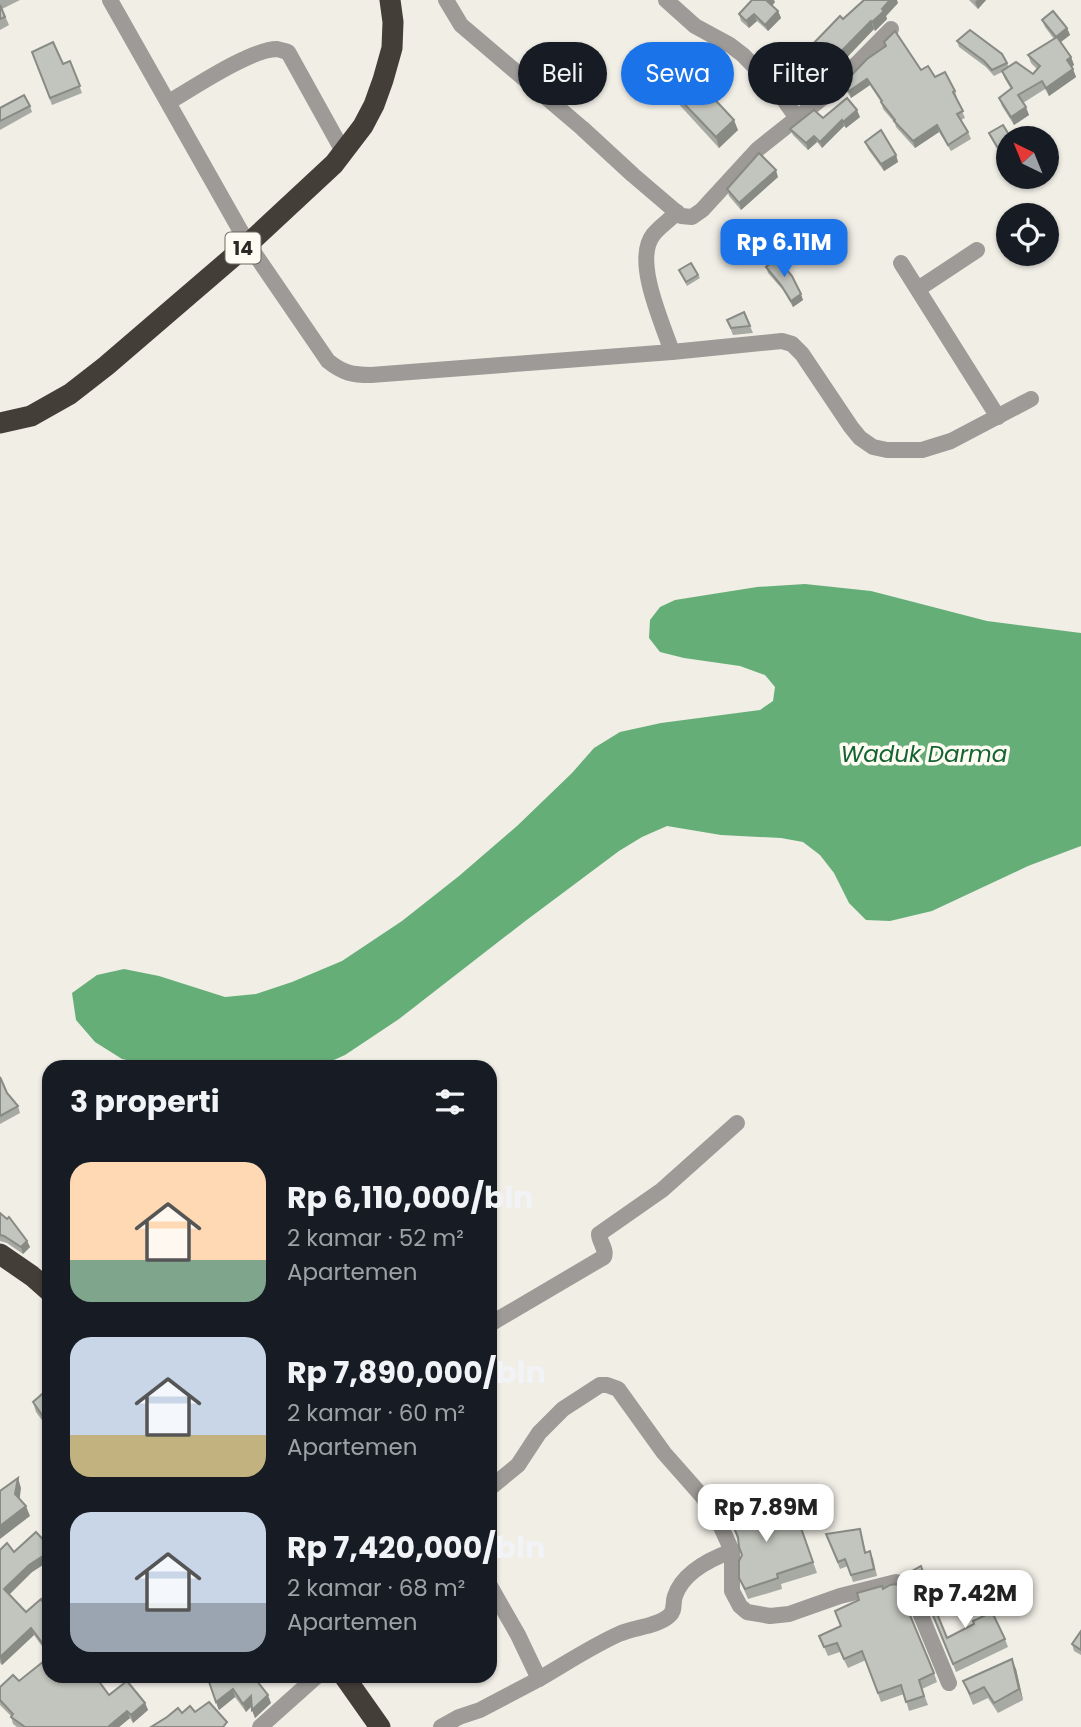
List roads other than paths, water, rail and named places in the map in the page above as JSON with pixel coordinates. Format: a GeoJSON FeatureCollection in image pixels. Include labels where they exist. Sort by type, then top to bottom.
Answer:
{"type":"FeatureCollection","features":[{"type":"Feature","properties":{"kind":"highway","name":"14"},"geometry":{"type":"LineString","coordinates":[[0,423],[31,416],[70,394],[248,244],[334,164],[363,126],[383,80],[392,48],[390,0]]}},
{"type":"Feature","properties":{"kind":"highway"},"geometry":{"type":"LineString","coordinates":[[0,1254],[42,1285]]}},
{"type":"Feature","properties":{"kind":"highway"},"geometry":{"type":"LineString","coordinates":[[349,1683],[380,1727]]}},
{"type":"Feature","properties":{"kind":"street"},"geometry":{"type":"LineString","coordinates":[[110,0],[248,244],[328,362],[339,370],[355,375],[672,352],[782,341],[792,344],[802,354],[860,438],[873,447],[887,450],[922,450],[935,447],[1031,399]]}},
{"type":"Feature","properties":{"kind":"street"},"geometry":{"type":"LineString","coordinates":[[446,0],[461,25],[681,216],[692,217],[702,210],[758,149],[825,96],[891,29]]}},
{"type":"Feature","properties":{"kind":"street"},"geometry":{"type":"LineString","coordinates":[[666,0],[695,26],[743,55],[777,90],[797,118]]}},
{"type":"Feature","properties":{"kind":"street"},"geometry":{"type":"LineString","coordinates":[[169,102],[236,63],[264,51],[279,49],[288,52],[344,153]]}},
{"type":"Feature","properties":{"kind":"street"},"geometry":{"type":"LineString","coordinates":[[672,352],[648,284],[647,247],[653,235],[677,212]]}},
{"type":"Feature","properties":{"kind":"street"},"geometry":{"type":"LineString","coordinates":[[918,289],[977,250]]}},
{"type":"Feature","properties":{"kind":"street"},"geometry":{"type":"LineString","coordinates":[[901,263],[998,417]]}},
{"type":"Feature","properties":{"kind":"street"},"geometry":{"type":"LineString","coordinates":[[497,1320],[604,1257],[599,1234],[662,1190],[737,1123]]}},
{"type":"Feature","properties":{"kind":"street"},"geometry":{"type":"LineString","coordinates":[[497,1482],[517,1465],[539,1433],[563,1409],[600,1385],[618,1389],[664,1453],[715,1514],[732,1551],[732,1591],[740,1606],[747,1612],[770,1616],[789,1614],[876,1586],[896,1582],[906,1584],[949,1683]]}},
{"type":"Feature","properties":{"kind":"street"},"geometry":{"type":"LineString","coordinates":[[441,1727],[480,1710],[620,1633],[671,1615],[680,1584],[708,1562],[732,1551]]}},
{"type":"Feature","properties":{"kind":"street"},"geometry":{"type":"LineString","coordinates":[[497,1598],[539,1679]]}},
{"type":"Feature","properties":{"kind":"street"},"geometry":{"type":"LineString","coordinates":[[260,1727],[309,1683]]}},
{"type":"Feature","properties":{"kind":"water","name":"Waduk Darma"},"geometry":{"type":"Polygon","coordinates":[[[805,584],[871,591],[987,621],[1081,633],[1081,846],[1028,866],[932,911],[890,921],[866,920],[849,903],[834,873],[820,855],[803,842],[781,838],[721,835],[667,826],[619,851],[399,1019],[334,1060],[127,1060],[95,1042],[76,1020],[72,993],[97,975],[124,969],[159,976],[225,997],[256,994],[342,961],[402,921],[459,876],[517,826],[594,748],[620,732],[661,723],[760,710],[773,701],[775,687],[765,675],[740,666],[660,652],[649,638],[650,620],[660,607],[675,600],[757,587],[805,584]]]}}]}
